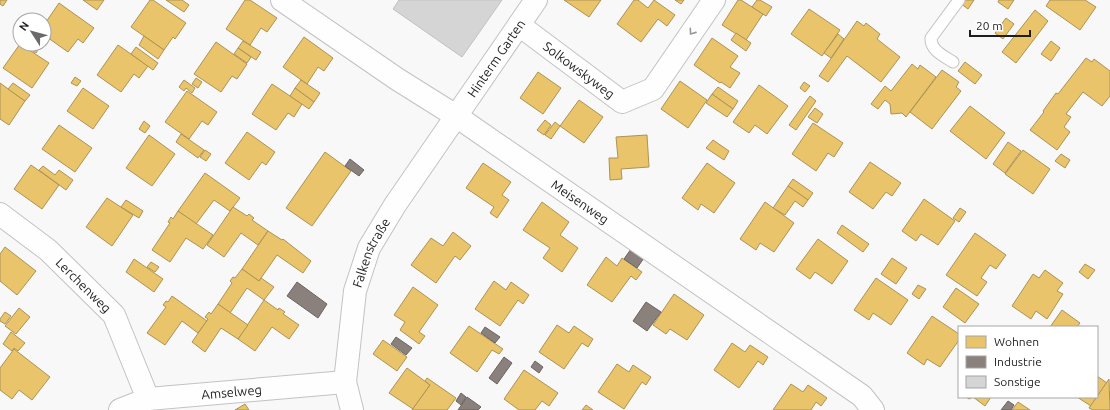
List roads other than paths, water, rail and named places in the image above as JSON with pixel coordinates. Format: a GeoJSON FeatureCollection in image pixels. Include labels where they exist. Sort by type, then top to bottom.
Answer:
{"type":"FeatureCollection","features":[{"type":"Feature","properties":{"kind":"street","name":"Meisenweg"},"geometry":{"type":"LineString","coordinates":[[282,0],[397,79],[456,116],[862,396],[873,410]]}},
{"type":"Feature","properties":{"kind":"street","name":"Hinterm Garten"},"geometry":{"type":"LineString","coordinates":[[456,116],[536,0]]}},
{"type":"Feature","properties":{"kind":"street","name":"Solkowskyweg"},"geometry":{"type":"LineString","coordinates":[[519,25],[622,102],[653,88],[714,0]]}},
{"type":"Feature","properties":{"kind":"street","name":"Falkenstraße"},"geometry":{"type":"LineString","coordinates":[[352,410],[345,382],[355,291],[370,248],[394,205],[456,116]]}},
{"type":"Feature","properties":{"kind":"street","name":"Lerchenweg"},"geometry":{"type":"LineString","coordinates":[[0,214],[48,250],[114,315],[148,399]]}},
{"type":"Feature","properties":{"kind":"street","name":"Amselweg"},"geometry":{"type":"LineString","coordinates":[[120,410],[148,399],[345,382]]}},
{"type":"Feature","properties":{"kind":"lane"},"geometry":{"type":"LineString","coordinates":[[953,62],[934,48],[930,43],[931,38],[959,0]]}}]}
